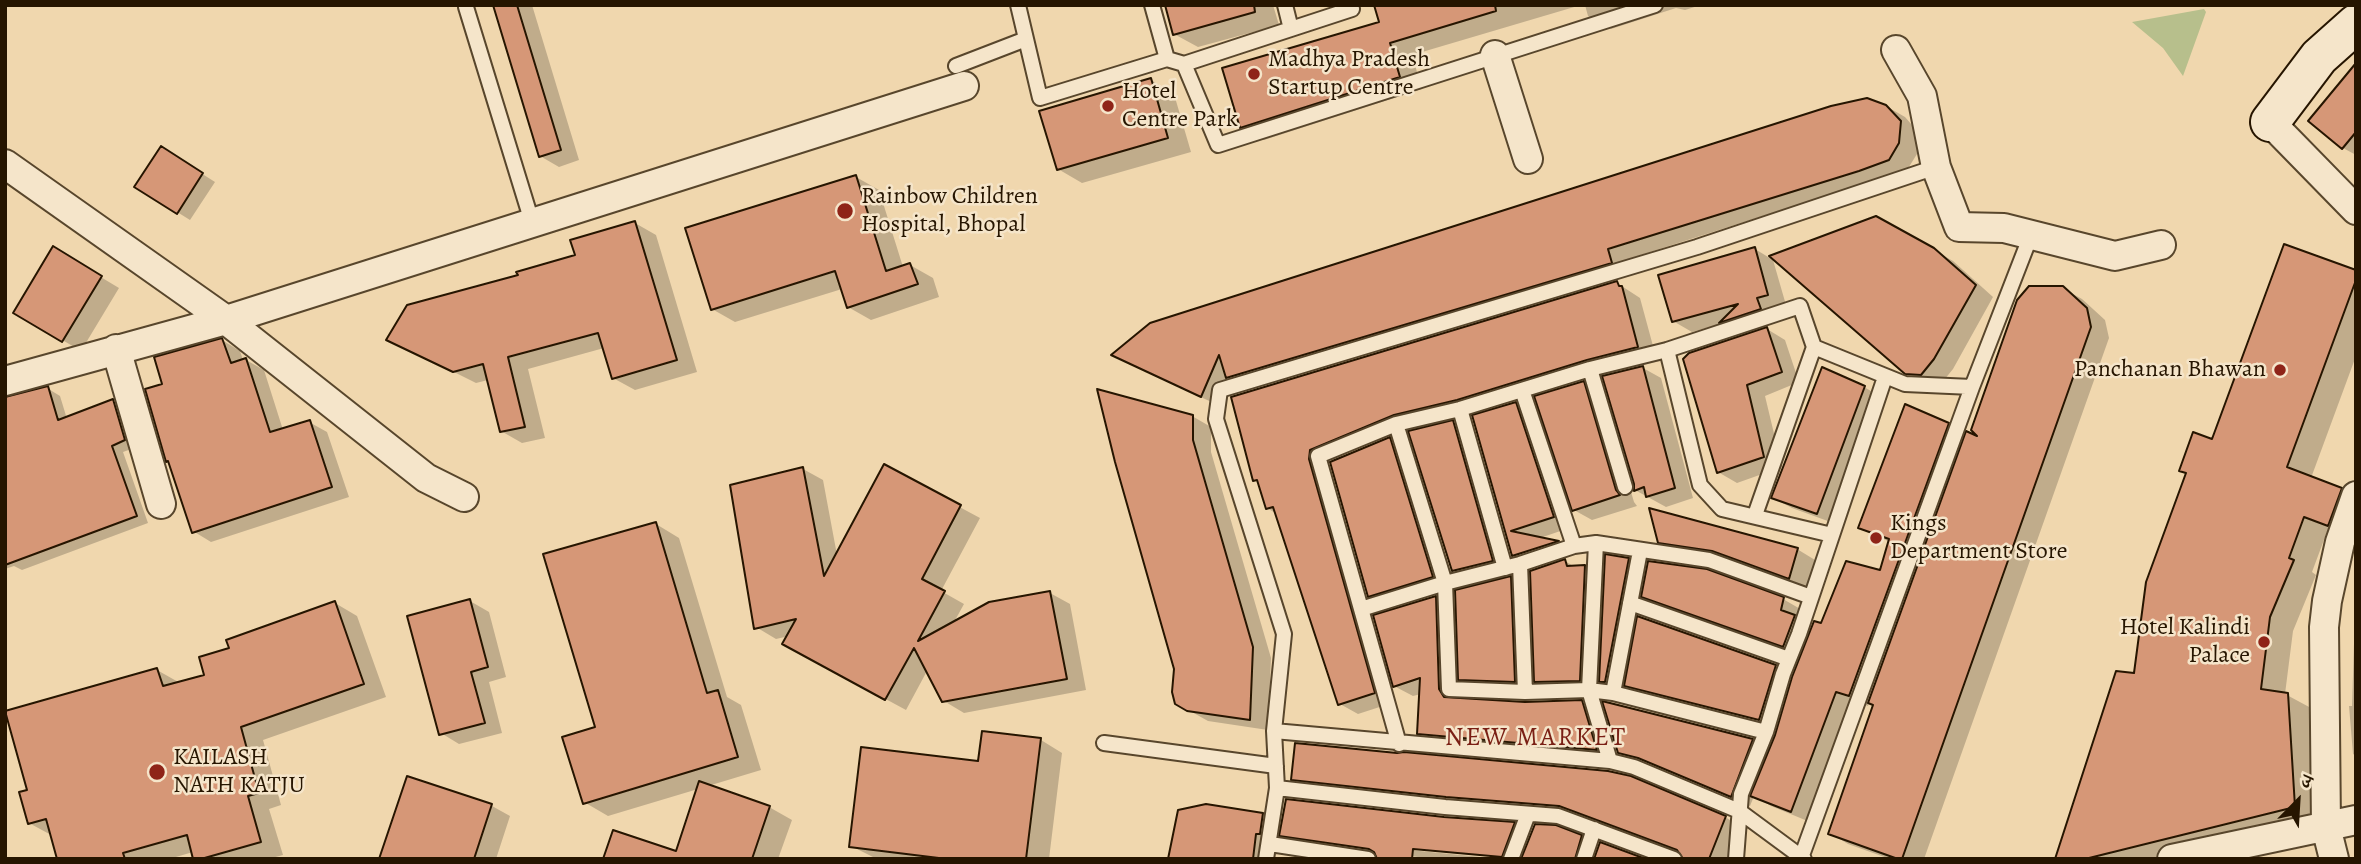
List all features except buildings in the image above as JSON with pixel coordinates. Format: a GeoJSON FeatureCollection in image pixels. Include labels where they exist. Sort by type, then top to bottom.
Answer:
{"type":"FeatureCollection","features":[{"type":"Feature","properties":{"kind":"main road"},"geometry":{"type":"LineString","coordinates":[[2270,122],[2319,57],[2356,24]]}},
{"type":"Feature","properties":{"kind":"street"},"geometry":{"type":"LineString","coordinates":[[1896,50],[1922,96],[1936,167],[1959,227],[2004,228],[2115,256],[2161,245]]}},
{"type":"Feature","properties":{"kind":"street"},"geometry":{"type":"LineString","coordinates":[[1495,55],[1528,159]]}},
{"type":"Feature","properties":{"kind":"street"},"geometry":{"type":"LineString","coordinates":[[5,381],[226,320],[532,222],[960,76]]}},
{"type":"Feature","properties":{"kind":"street"},"geometry":{"type":"LineString","coordinates":[[2270,122],[2356,210]]}},
{"type":"Feature","properties":{"kind":"street"},"geometry":{"type":"LineString","coordinates":[[5,164],[226,320],[426,478],[464,497]]}},
{"type":"Feature","properties":{"kind":"street"},"geometry":{"type":"LineString","coordinates":[[116,349],[161,504]]}},
{"type":"Feature","properties":{"kind":"street"},"geometry":{"type":"LineString","coordinates":[[2334,859],[2326,827],[2324,627],[2340,542],[2356,496]]}},
{"type":"Feature","properties":{"kind":"street"},"geometry":{"type":"LineString","coordinates":[[2172,859],[2356,820]]}},
{"type":"Feature","properties":{"kind":"lane"},"geometry":{"type":"LineString","coordinates":[[1018,5],[1040,98],[1167,59],[1184,64],[1352,9],[1351,5]]}},
{"type":"Feature","properties":{"kind":"lane"},"geometry":{"type":"LineString","coordinates":[[1152,5],[1167,59]]}},
{"type":"Feature","properties":{"kind":"lane"},"geometry":{"type":"LineString","coordinates":[[1285,5],[1291,29]]}},
{"type":"Feature","properties":{"kind":"lane"},"geometry":{"type":"LineString","coordinates":[[1184,64],[1218,145],[1655,5]]}},
{"type":"Feature","properties":{"kind":"lane"},"geometry":{"type":"LineString","coordinates":[[466,7],[532,222]]}},
{"type":"Feature","properties":{"kind":"lane"},"geometry":{"type":"LineString","coordinates":[[960,76],[1026,39]]}},
{"type":"Feature","properties":{"kind":"lane"},"geometry":{"type":"LineString","coordinates":[[1266,859],[1277,788],[1274,732],[1284,634],[1216,419],[1220,390],[1697,247],[1936,167]]}},
{"type":"Feature","properties":{"kind":"lane"},"geometry":{"type":"LineString","coordinates":[[1274,732],[1610,761],[1634,767],[1739,811],[1802,858],[1972,387],[2031,235]]}},
{"type":"Feature","properties":{"kind":"lane"},"geometry":{"type":"LineString","coordinates":[[1399,744],[1318,456],[1396,424],[1460,410],[1590,369],[1667,351],[1800,306],[1814,346],[1755,516]]}},
{"type":"Feature","properties":{"kind":"lane"},"geometry":{"type":"LineString","coordinates":[[1814,346],[1905,384],[1972,387]]}},
{"type":"Feature","properties":{"kind":"lane"},"geometry":{"type":"LineString","coordinates":[[1667,351],[1700,485],[1721,509],[1832,535]]}},
{"type":"Feature","properties":{"kind":"lane"},"geometry":{"type":"LineString","coordinates":[[1590,369],[1625,487]]}},
{"type":"Feature","properties":{"kind":"lane"},"geometry":{"type":"LineString","coordinates":[[1736,859],[1741,794],[1766,732],[1885,377]]}},
{"type":"Feature","properties":{"kind":"lane"},"geometry":{"type":"LineString","coordinates":[[1522,390],[1574,546]]}},
{"type":"Feature","properties":{"kind":"lane"},"geometry":{"type":"LineString","coordinates":[[1460,410],[1505,568]]}},
{"type":"Feature","properties":{"kind":"lane"},"geometry":{"type":"LineString","coordinates":[[1396,424],[1445,583],[1449,689],[1613,692],[1766,732]]}},
{"type":"Feature","properties":{"kind":"lane"},"geometry":{"type":"LineString","coordinates":[[1361,610],[1445,583],[1596,542],[1709,560],[1811,597]]}},
{"type":"Feature","properties":{"kind":"lane"},"geometry":{"type":"LineString","coordinates":[[1596,542],[1589,690],[1610,761]]}},
{"type":"Feature","properties":{"kind":"lane"},"geometry":{"type":"LineString","coordinates":[[1613,692],[1640,551]]}},
{"type":"Feature","properties":{"kind":"lane"},"geometry":{"type":"LineString","coordinates":[[1520,564],[1525,692]]}},
{"type":"Feature","properties":{"kind":"lane"},"geometry":{"type":"LineString","coordinates":[[1630,603],[1789,659]]}},
{"type":"Feature","properties":{"kind":"lane"},"geometry":{"type":"LineString","coordinates":[[1104,743],[1276,766]]}},
{"type":"Feature","properties":{"kind":"lane"},"geometry":{"type":"LineString","coordinates":[[1277,788],[1445,807],[1558,816],[1674,859]]}},
{"type":"Feature","properties":{"kind":"lane"},"geometry":{"type":"LineString","coordinates":[[1511,859],[1528,814]]}},
{"type":"Feature","properties":{"kind":"lane"},"geometry":{"type":"LineString","coordinates":[[1584,859],[1594,829]]}},
{"type":"Feature","properties":{"kind":"lane"},"geometry":{"type":"LineString","coordinates":[[1270,844],[1368,859]]}},
{"type":"Feature","properties":{"kind":"green space"},"geometry":{"type":"Polygon","coordinates":[[[2204,9],[2206,12],[2183,76],[2163,48],[2132,22],[2204,9]]]}},
{"type":"Feature","properties":{"kind":"place","name":"Madhya Pradesh Startup Centre"},"geometry":{"type":"Point","coordinates":[1254,74]}},
{"type":"Feature","properties":{"kind":"place","name":"Hotel Centre Park"},"geometry":{"type":"Point","coordinates":[1108,106]}},
{"type":"Feature","properties":{"kind":"place","name":"Rainbow Children Hospital, Bhopal"},"geometry":{"type":"Point","coordinates":[845,211]}},
{"type":"Feature","properties":{"kind":"place","name":"Panchanan Bhawan"},"geometry":{"type":"Point","coordinates":[2280,370]}},
{"type":"Feature","properties":{"kind":"place","name":"Kings Department Store"},"geometry":{"type":"Point","coordinates":[1876,538]}},
{"type":"Feature","properties":{"kind":"place","name":"Hotel Kalindi Palace"},"geometry":{"type":"Point","coordinates":[2264,642]}},
{"type":"Feature","properties":{"kind":"place","name":"KAILASH NATH KATJU"},"geometry":{"type":"Point","coordinates":[157,772]}},
{"type":"Feature","properties":{"kind":"district","name":"NEW MARKET"},"geometry":{"type":"Point","coordinates":[1536,739]}}]}
